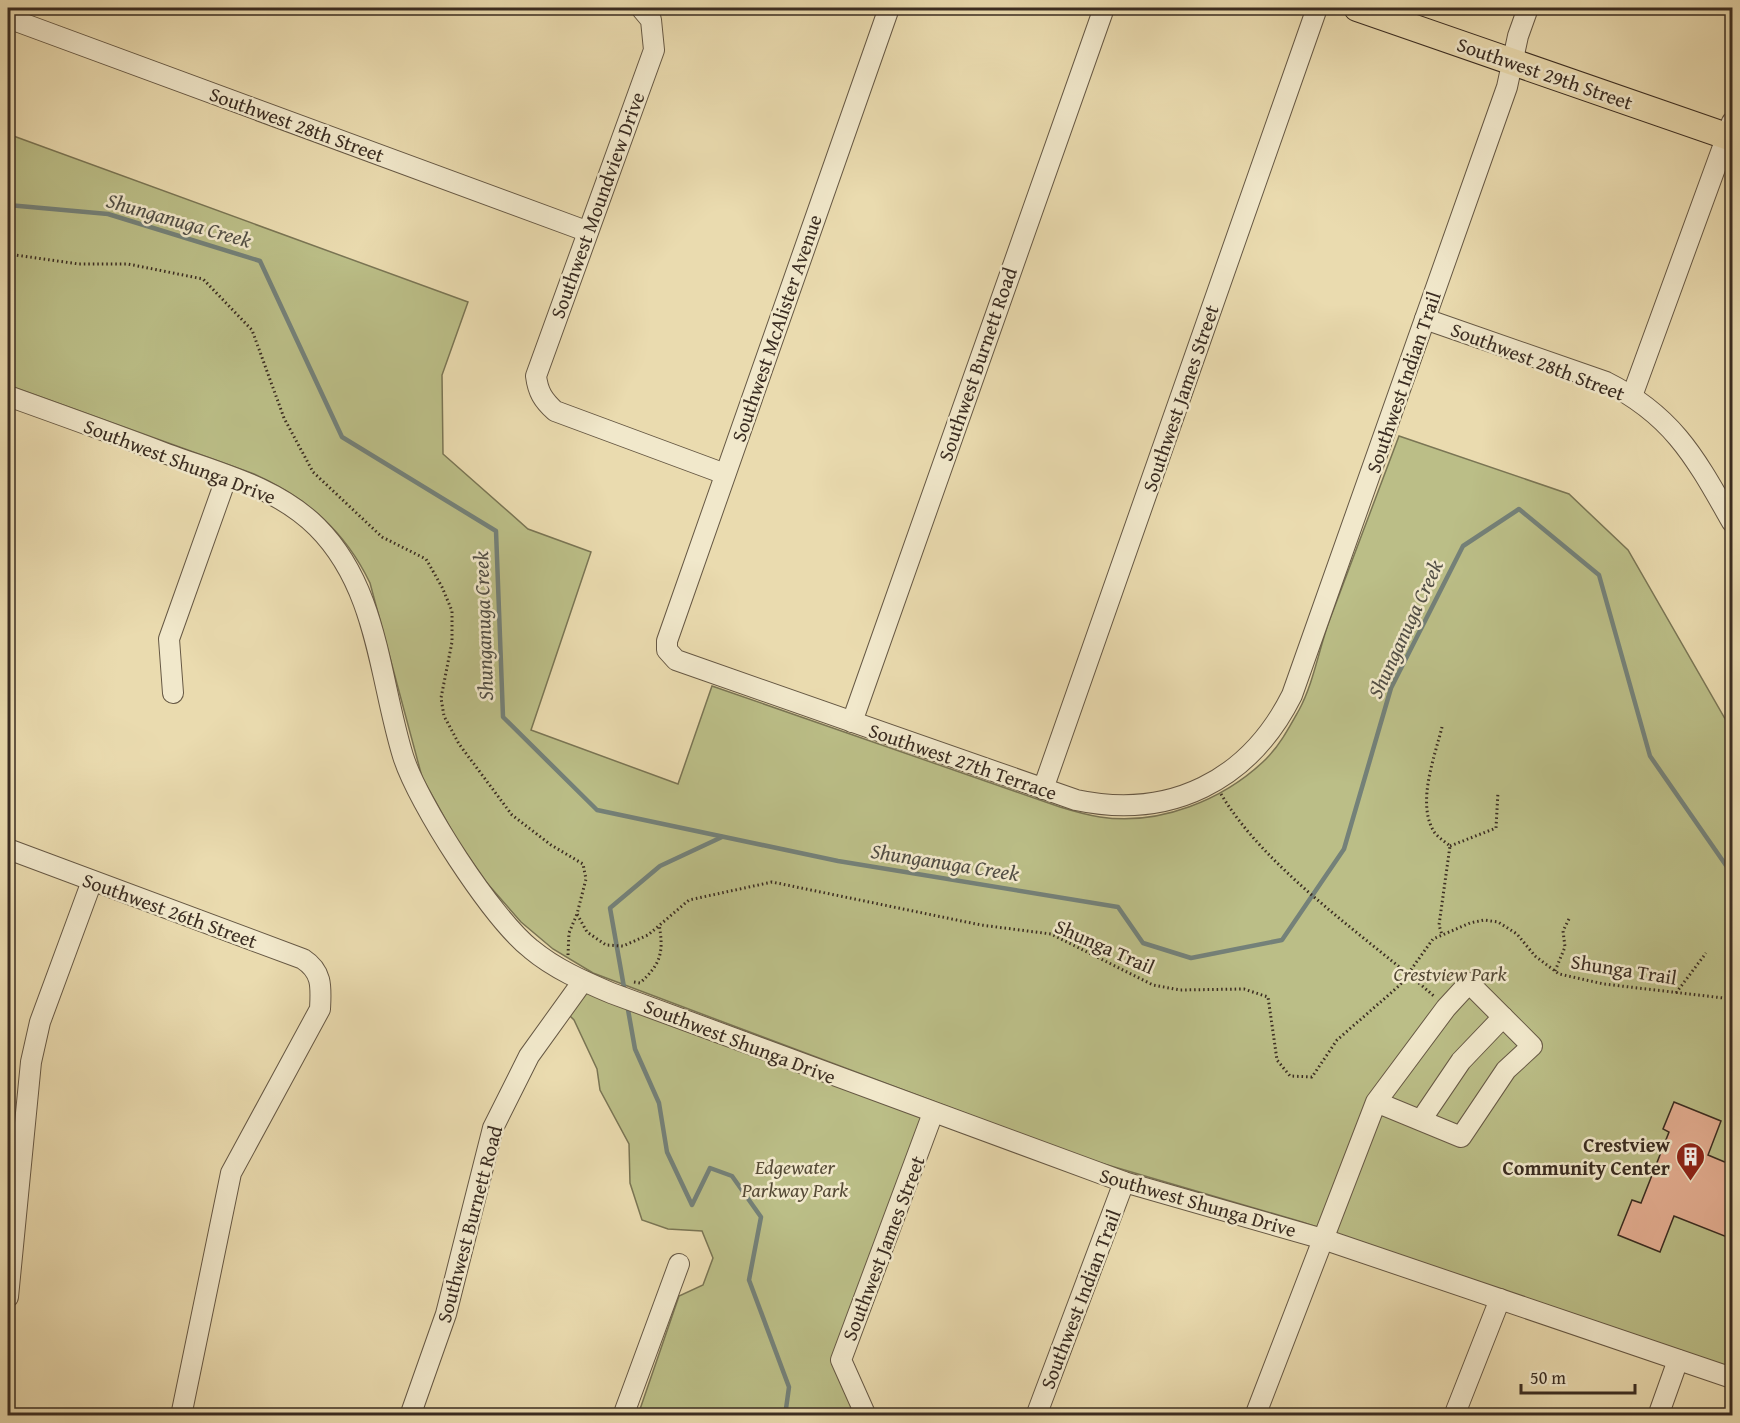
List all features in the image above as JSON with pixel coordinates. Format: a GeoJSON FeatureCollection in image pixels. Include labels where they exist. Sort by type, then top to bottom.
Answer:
{"type":"FeatureCollection","features":[{"type":"Feature","properties":{"kind":"main road","name":"Southwest 29th Street"},"geometry":{"type":"LineString","coordinates":[[1357,8],[1512,62],[1731,132]]}},
{"type":"Feature","properties":{"kind":"street","name":"Southwest McAlister Avenue"},"geometry":{"type":"LineString","coordinates":[[667,650],[667,641],[889,8]]}},
{"type":"Feature","properties":{"kind":"street","name":"Southwest Burnett Road"},"geometry":{"type":"LineString","coordinates":[[852,722],[1104,8]]}},
{"type":"Feature","properties":{"kind":"street","name":"Southwest James Street"},"geometry":{"type":"LineString","coordinates":[[1043,789],[1317,8]]}},
{"type":"Feature","properties":{"kind":"street","name":"Southwest Indian Trail"},"geometry":{"type":"LineString","coordinates":[[1258,747],[1283,713],[1292,695],[1507,87],[1528,8]]}},
{"type":"Feature","properties":{"kind":"street","name":"Southwest Moundview Drive"},"geometry":{"type":"LineString","coordinates":[[646,14],[654,50],[586,231],[536,376],[538,390],[544,402],[555,411],[725,474]]}},
{"type":"Feature","properties":{"kind":"street","name":"Southwest 28th Street"},"geometry":{"type":"LineString","coordinates":[[8,18],[586,231]]}},
{"type":"Feature","properties":{"kind":"street"},"geometry":{"type":"LineString","coordinates":[[1632,396],[1731,132]]}},
{"type":"Feature","properties":{"kind":"street","name":"Southwest 28th Street"},"geometry":{"type":"LineString","coordinates":[[1425,319],[1606,382],[1632,396],[1668,424],[1688,448],[1732,522]]}},
{"type":"Feature","properties":{"kind":"street","name":"Southwest Shunga Drive"},"geometry":{"type":"LineString","coordinates":[[8,396],[273,495],[296,509],[336,548],[364,599],[403,758],[424,800],[474,880],[521,940],[556,967],[583,981],[933,1113],[1124,1182],[1323,1239],[1732,1378]]}},
{"type":"Feature","properties":{"kind":"street"},"geometry":{"type":"LineString","coordinates":[[173,693],[169,639],[227,476]]}},
{"type":"Feature","properties":{"kind":"street","name":"Southwest 27th Terrace"},"geometry":{"type":"LineString","coordinates":[[667,650],[676,660],[1076,800],[1124,806],[1174,799],[1215,782],[1258,747]]}},
{"type":"Feature","properties":{"kind":"street","name":"Southwest 26th Street"},"geometry":{"type":"LineString","coordinates":[[8,849],[303,959],[314,969],[322,985],[320,1009],[231,1173],[181,1416]]}},
{"type":"Feature","properties":{"kind":"street"},"geometry":{"type":"LineString","coordinates":[[8,1297],[31,1062],[39,1022],[92,881]]}},
{"type":"Feature","properties":{"kind":"street","name":"Southwest Burnett Road"},"geometry":{"type":"LineString","coordinates":[[410,1416],[446,1314],[493,1128],[518,1074],[583,981]]}},
{"type":"Feature","properties":{"kind":"street"},"geometry":{"type":"LineString","coordinates":[[1255,1416],[1376,1102],[1446,1008],[1469,983],[1532,1046],[1506,1071],[1461,1137],[1376,1102]]}},
{"type":"Feature","properties":{"kind":"street"},"geometry":{"type":"LineString","coordinates":[[1420,1120],[1461,1061],[1503,1017]]}},
{"type":"Feature","properties":{"kind":"street","name":"Southwest James Street"},"geometry":{"type":"LineString","coordinates":[[866,1416],[841,1360],[933,1113]]}},
{"type":"Feature","properties":{"kind":"street","name":"Southwest Indian Trail"},"geometry":{"type":"LineString","coordinates":[[1036,1416],[1124,1182]]}},
{"type":"Feature","properties":{"kind":"street"},"geometry":{"type":"LineString","coordinates":[[623,1416],[679,1264]]}},
{"type":"Feature","properties":{"kind":"street"},"geometry":{"type":"LineString","coordinates":[[1454,1416],[1500,1299]]}},
{"type":"Feature","properties":{"kind":"street"},"geometry":{"type":"LineString","coordinates":[[1658,1416],[1678,1360]]}},
{"type":"Feature","properties":{"kind":"path"},"geometry":{"type":"LineString","coordinates":[[1442,727],[1429,782],[1428,820],[1433,832],[1450,846]]}},
{"type":"Feature","properties":{"kind":"path"},"geometry":{"type":"LineString","coordinates":[[1215,782],[1235,818],[1290,874],[1446,1008]]}},
{"type":"Feature","properties":{"kind":"path"},"geometry":{"type":"LineString","coordinates":[[1450,846],[1496,828],[1498,792]]}},
{"type":"Feature","properties":{"kind":"path"},"geometry":{"type":"LineString","coordinates":[[1442,935],[1438,925],[1450,846]]}},
{"type":"Feature","properties":{"kind":"path","name":"Shunga Trail"},"geometry":{"type":"LineString","coordinates":[[606,945],[622,946],[648,934],[689,900],[772,882],[981,925],[1051,934],[1153,985],[1180,990],[1244,989],[1268,997],[1277,1060],[1290,1076],[1312,1077],[1337,1040],[1409,974],[1433,939],[1470,923],[1498,922],[1517,934],[1535,956],[1555,971],[1604,984],[1732,999]]}},
{"type":"Feature","properties":{"kind":"path"},"geometry":{"type":"LineString","coordinates":[[574,959],[567,954],[569,933],[577,914]]}},
{"type":"Feature","properties":{"kind":"path"},"geometry":{"type":"LineString","coordinates":[[1555,971],[1565,947],[1563,931],[1569,919]]}},
{"type":"Feature","properties":{"kind":"path"},"geometry":{"type":"LineString","coordinates":[[629,981],[640,983],[655,969],[662,942],[659,924]]}},
{"type":"Feature","properties":{"kind":"path"},"geometry":{"type":"LineString","coordinates":[[1676,993],[1706,952]]}},
{"type":"Feature","properties":{"kind":"green space","name":"Crestview Park"},"geometry":{"type":"Polygon","coordinates":[[[8,134],[468,302],[442,375],[443,454],[528,529],[591,552],[531,730],[678,784],[712,686],[1080,813],[1122,819],[1145,818],[1189,807],[1231,787],[1249,774],[1271,754],[1299,710],[1309,688],[1330,619],[1399,436],[1569,494],[1628,550],[1732,731],[1732,1368],[1302,1222],[1087,1159],[593,973],[553,949],[521,922],[486,882],[457,840],[422,777],[370,583],[349,547],[336,532],[307,505],[273,483],[254,474],[8,385],[8,134]]]}},
{"type":"Feature","properties":{"kind":"green space","name":"Edgewater Parkway Park"},"geometry":{"type":"Polygon","coordinates":[[[583,981],[933,1113],[841,1360],[866,1415],[638,1415],[679,1296],[703,1285],[713,1258],[702,1231],[668,1229],[642,1220],[630,1183],[629,1144],[600,1090],[597,1069],[574,1020],[563,1009],[583,981]]]}},
{"type":"Feature","properties":{"kind":"building","name":"Crestview Community Center"},"geometry":{"type":"Polygon","coordinates":[[[1674,1102],[1721,1121],[1708,1155],[1732,1165],[1732,1239],[1674,1216],[1660,1252],[1618,1235],[1632,1200],[1641,1203],[1669,1132],[1663,1129],[1674,1102]]]}},
{"type":"Feature","properties":{"kind":"waterway","name":"Shunganuga Creek"},"geometry":{"type":"LineString","coordinates":[[8,205],[108,214],[260,261],[342,437],[496,531],[503,717],[597,810],[838,861],[1118,907],[1143,943],[1191,958],[1282,940],[1344,849],[1391,688],[1463,546],[1519,509],[1599,575],[1650,756],[1732,874]]}},
{"type":"Feature","properties":{"kind":"waterway"},"geometry":{"type":"LineString","coordinates":[[625,993],[610,908],[660,866],[722,837]]}},
{"type":"Feature","properties":{"kind":"waterway"},"geometry":{"type":"LineString","coordinates":[[627,1004],[635,1049],[659,1103],[667,1152],[692,1205],[710,1168],[732,1176],[761,1217],[749,1280],[789,1387],[785,1416]]}},
{"type":"Feature","properties":{"kind":"place","name":"Crestview Community Center"},"geometry":{"type":"Point","coordinates":[1691,1182]}}]}
